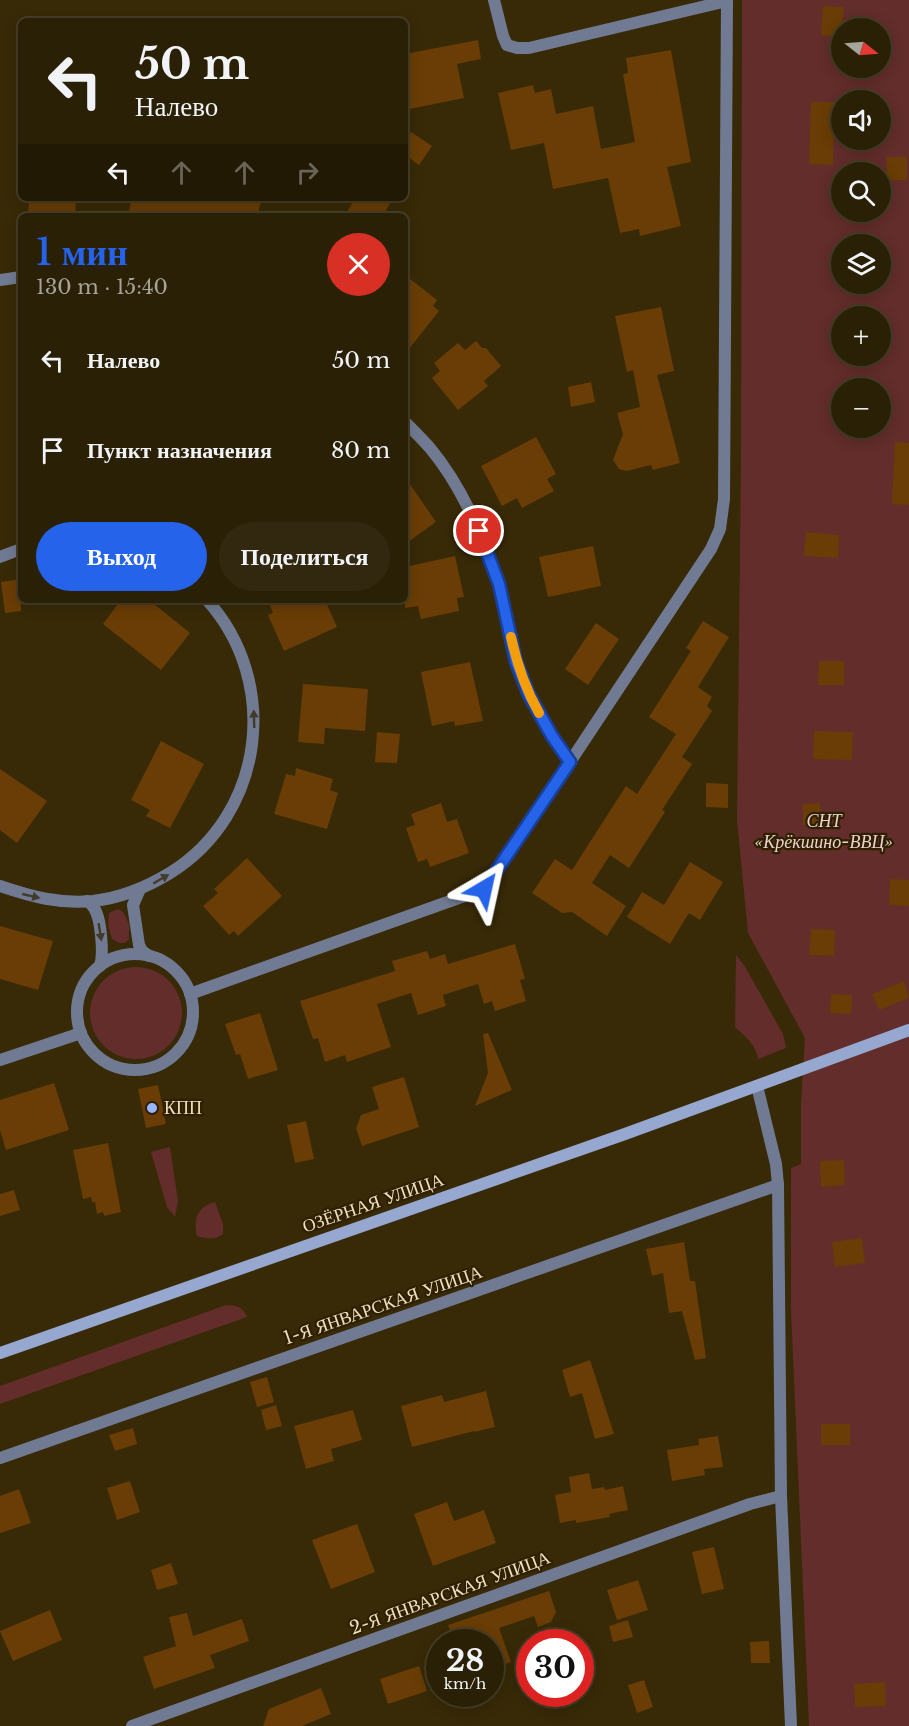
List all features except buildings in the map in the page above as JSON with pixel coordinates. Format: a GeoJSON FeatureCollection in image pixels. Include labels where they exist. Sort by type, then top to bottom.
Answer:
{"type":"FeatureCollection","features":[{"type":"Feature","properties":{"kind":"main road","name":"ОЗЁРНАЯ УЛИЦА"},"geometry":{"type":"LineString","coordinates":[[0,1353],[757,1086],[909,1030]]}},
{"type":"Feature","properties":{"kind":"street"},"geometry":{"type":"LineString","coordinates":[[190,994],[484,889],[711,549],[720,529],[724,499],[727,1],[529,48],[517,48],[507,45],[494,0]]}},
{"type":"Feature","properties":{"kind":"street"},"geometry":{"type":"LineString","coordinates":[[0,280],[18,277]]}},
{"type":"Feature","properties":{"kind":"street"},"geometry":{"type":"LineString","coordinates":[[408,425],[431,449],[457,488],[479,531],[499,584],[516,662],[529,695],[570,762]]}},
{"type":"Feature","properties":{"kind":"street"},"geometry":{"type":"LineString","coordinates":[[0,557],[18,550]]}},
{"type":"Feature","properties":{"kind":"street"},"geometry":{"type":"LineString","coordinates":[[0,886],[29,896],[64,902],[87,901],[126,894],[155,882],[182,866],[206,845],[225,820],[240,792],[249,762],[254,731],[253,700],[247,669],[235,640],[219,613],[210,603]]}},
{"type":"Feature","properties":{"kind":"street"},"geometry":{"type":"LineString","coordinates":[[140,889],[132,905],[139,945],[149,956]]}},
{"type":"Feature","properties":{"kind":"street"},"geometry":{"type":"LineString","coordinates":[[87,901],[94,907],[98,918],[103,951],[100,966]]}},
{"type":"Feature","properties":{"kind":"street"},"geometry":{"type":"LineString","coordinates":[[137,954],[163,962],[174,970],[190,994],[191,1025],[186,1039],[177,1052],[152,1068],[123,1069],[110,1065],[88,1046],[81,1033],[77,1011],[82,989],[90,976],[111,959],[137,954]]}},
{"type":"Feature","properties":{"kind":"street"},"geometry":{"type":"LineString","coordinates":[[0,1060],[81,1033]]}},
{"type":"Feature","properties":{"kind":"street"},"geometry":{"type":"LineString","coordinates":[[757,1086],[776,1164],[778,1185],[781,1496],[791,1726]]}},
{"type":"Feature","properties":{"kind":"street","name":"1-Я ЯНВАРСКАЯ УЛИЦА"},"geometry":{"type":"LineString","coordinates":[[0,1458],[778,1185]]}},
{"type":"Feature","properties":{"kind":"street","name":"2-Я ЯНВАРСКАЯ УЛИЦА"},"geometry":{"type":"LineString","coordinates":[[132,1726],[750,1504],[781,1496]]}},
{"type":"Feature","properties":{"kind":"green space","name":"СНТ «Крёкшино-ВВЦ»"},"geometry":{"type":"Polygon","coordinates":[[[742,0],[909,0],[909,1726],[809,1726],[791,1310],[791,1168],[801,1164],[801,1103],[805,1038],[748,933],[737,820],[742,0]]]}},
{"type":"Feature","properties":{"kind":"green space"},"geometry":{"type":"Polygon","coordinates":[[[118,909],[123,912],[129,924],[129,939],[125,943],[112,939],[108,926],[109,913],[118,909]]]}},
{"type":"Feature","properties":{"kind":"green space"},"geometry":{"type":"Polygon","coordinates":[[[736,955],[783,1034],[786,1048],[758,1059],[752,1045],[735,1027],[736,955]]]}},
{"type":"Feature","properties":{"kind":"green space"},"geometry":{"type":"Polygon","coordinates":[[[127,967],[145,967],[162,974],[175,987],[182,1004],[182,1022],[175,1039],[162,1052],[145,1059],[127,1059],[110,1052],[97,1039],[90,1022],[90,1004],[97,987],[110,974],[127,967]]]}},
{"type":"Feature","properties":{"kind":"green space"},"geometry":{"type":"Polygon","coordinates":[[[170,1147],[178,1201],[175,1217],[167,1207],[151,1152],[170,1147]]]}},
{"type":"Feature","properties":{"kind":"green space"},"geometry":{"type":"Polygon","coordinates":[[[215,1202],[223,1224],[223,1234],[210,1238],[197,1236],[196,1219],[200,1210],[215,1202]]]}},
{"type":"Feature","properties":{"kind":"green space"},"geometry":{"type":"Polygon","coordinates":[[[226,1305],[239,1307],[247,1317],[0,1404],[0,1386],[226,1305]]]}},
{"type":"Feature","properties":{"kind":"slow traffic"},"geometry":{"type":"LineString","coordinates":[[511,637],[516,662],[539,713]]}},
{"type":"Feature","properties":{"kind":"place","name":"КПП"},"geometry":{"type":"Point","coordinates":[152,1108]}},
{"type":"Feature","properties":{"kind":"route"},"geometry":{"type":"LineString","coordinates":[[479,531],[499,584],[516,662],[529,695],[570,762],[484,889]]}}]}
